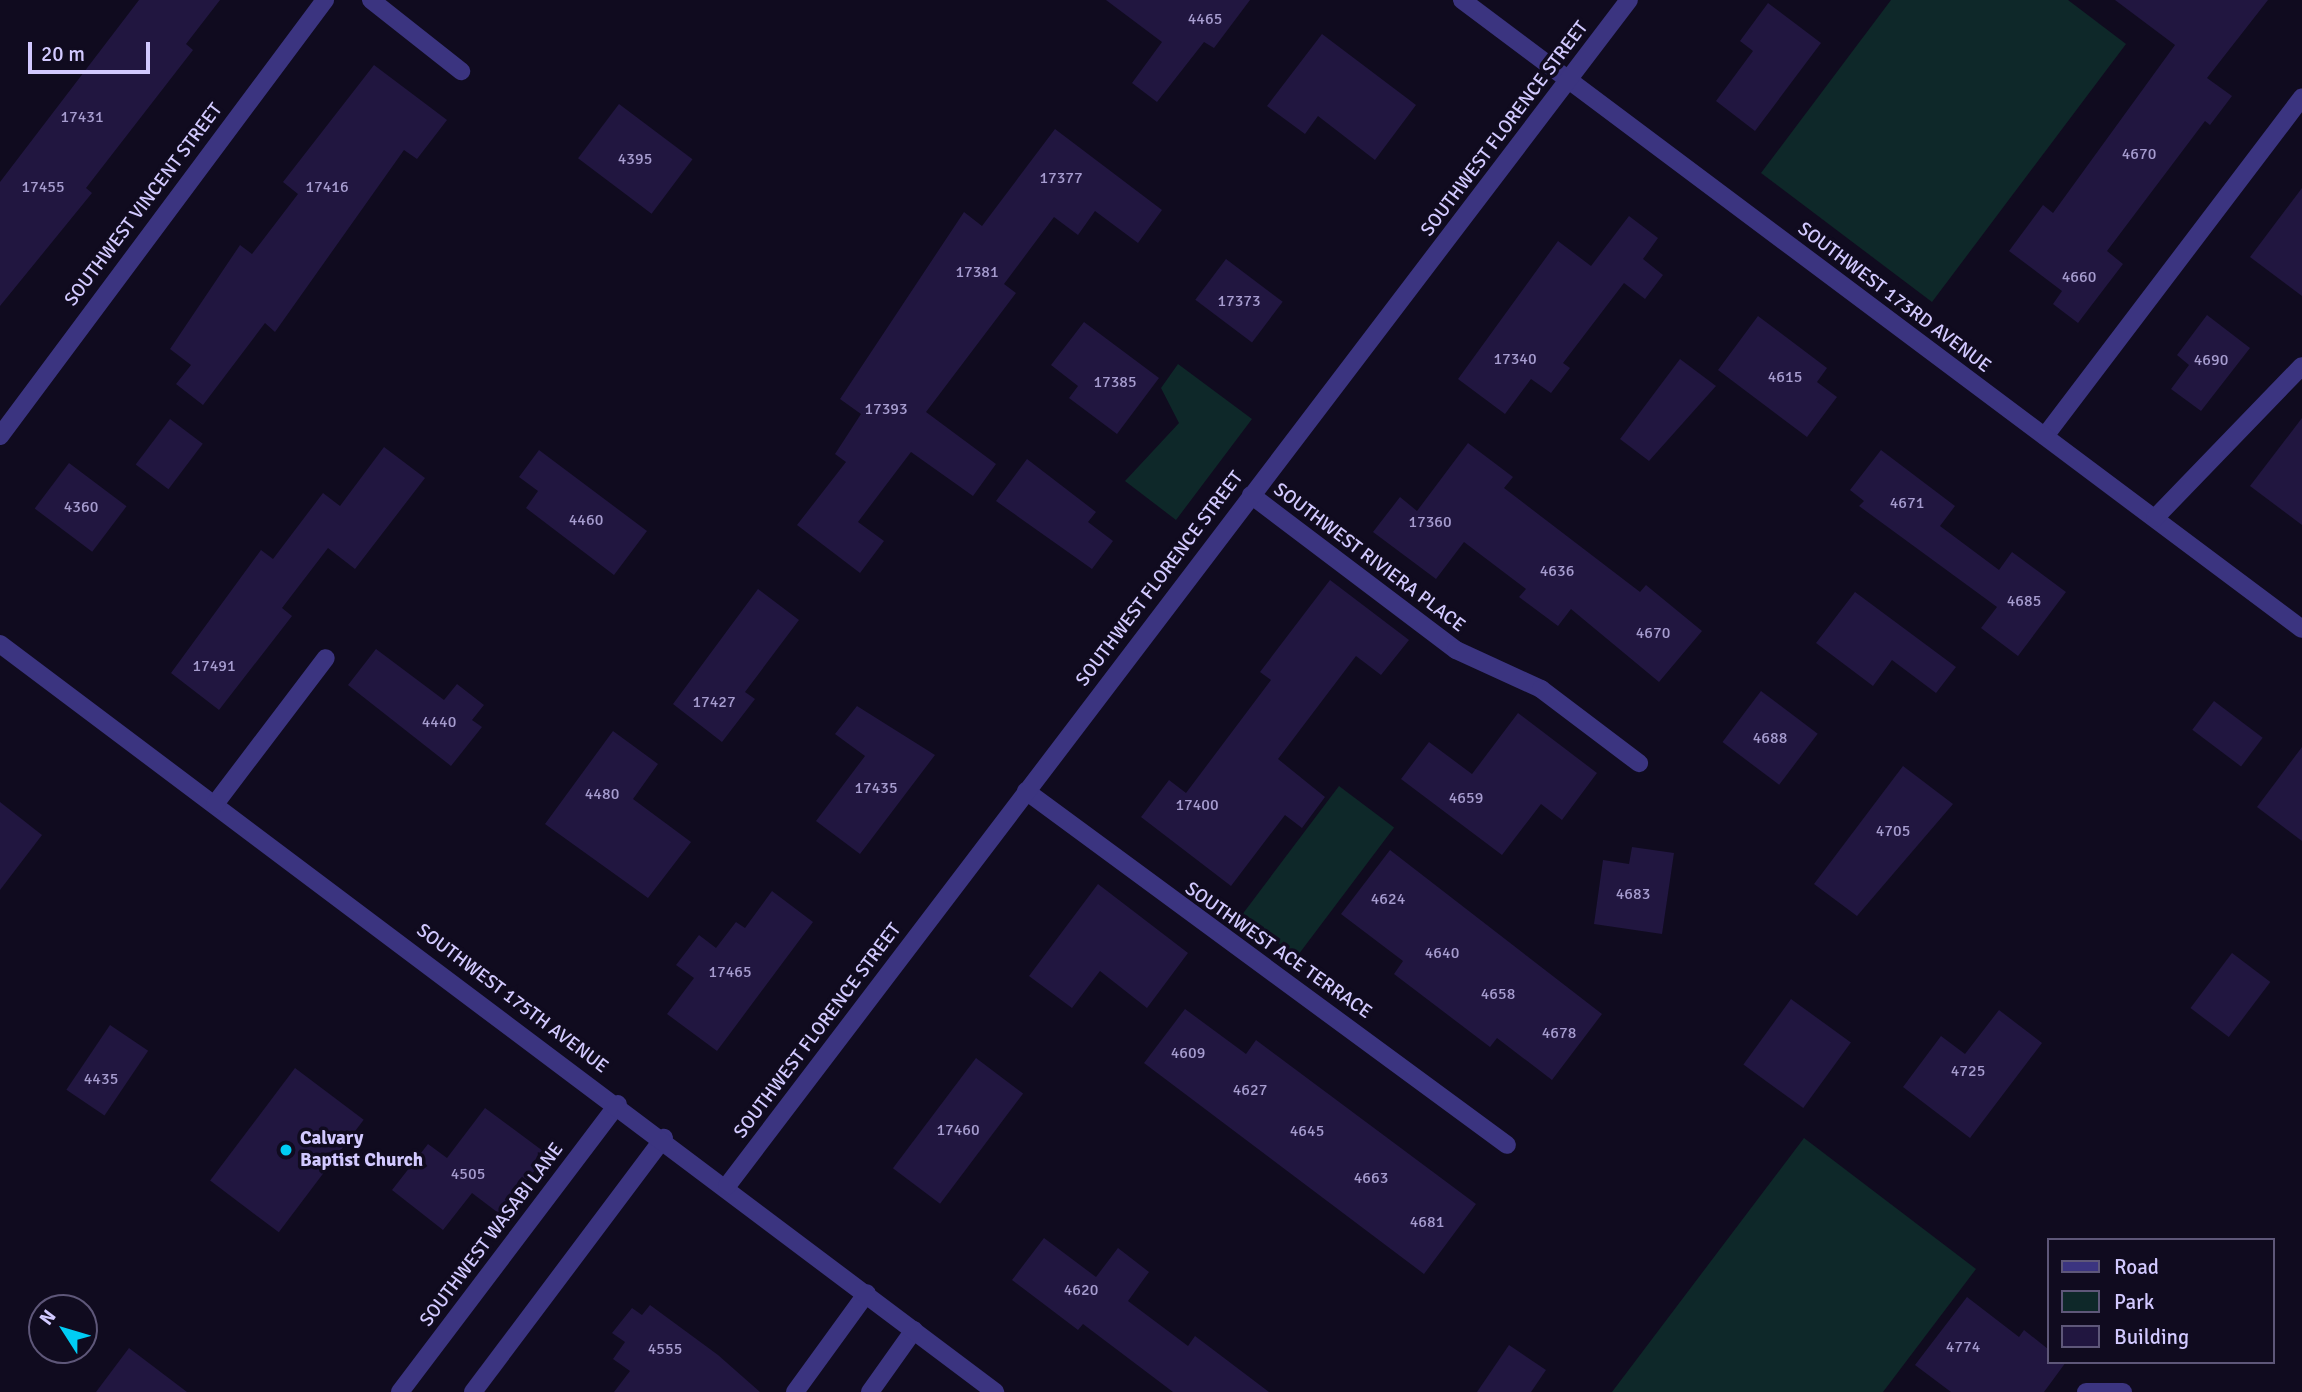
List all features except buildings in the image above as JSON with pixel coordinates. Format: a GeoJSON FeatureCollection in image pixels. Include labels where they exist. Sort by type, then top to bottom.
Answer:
{"type":"FeatureCollection","features":[{"type":"Feature","properties":{"kind":"street","name":"SOUTHWEST VINCENT STREET"},"geometry":{"type":"LineString","coordinates":[[0,436],[326,0]]}},
{"type":"Feature","properties":{"kind":"street"},"geometry":{"type":"LineString","coordinates":[[371,0],[461,71]]}},
{"type":"Feature","properties":{"kind":"street","name":"SOUTHWEST 173RD AVENUE"},"geometry":{"type":"LineString","coordinates":[[1462,0],[2302,628]]}},
{"type":"Feature","properties":{"kind":"street","name":"SOUTHWEST FLORENCE STREET"},"geometry":{"type":"LineString","coordinates":[[727,1186],[1629,0]]}},
{"type":"Feature","properties":{"kind":"street"},"geometry":{"type":"LineString","coordinates":[[2045,436],[2302,97]]}},
{"type":"Feature","properties":{"kind":"street"},"geometry":{"type":"LineString","coordinates":[[2155,517],[2302,366]]}},
{"type":"Feature","properties":{"kind":"street","name":"SOUTHWEST RIVIERA PLACE"},"geometry":{"type":"LineString","coordinates":[[1251,495],[1456,650],[1541,689],[1639,763]]}},
{"type":"Feature","properties":{"kind":"street","name":"SOUTHWEST 175TH AVENUE"},"geometry":{"type":"LineString","coordinates":[[0,644],[664,1138],[995,1392]]}},
{"type":"Feature","properties":{"kind":"street"},"geometry":{"type":"LineString","coordinates":[[215,804],[326,658]]}},
{"type":"Feature","properties":{"kind":"street","name":"SOUTHWEST ACE TERRACE"},"geometry":{"type":"LineString","coordinates":[[1026,791],[1507,1145]]}},
{"type":"Feature","properties":{"kind":"street","name":"SOUTHWEST WASABI LANE"},"geometry":{"type":"LineString","coordinates":[[400,1392],[618,1104]]}},
{"type":"Feature","properties":{"kind":"street"},"geometry":{"type":"LineString","coordinates":[[472,1392],[664,1138]]}},
{"type":"Feature","properties":{"kind":"street"},"geometry":{"type":"LineString","coordinates":[[795,1392],[867,1293]]}},
{"type":"Feature","properties":{"kind":"street"},"geometry":{"type":"LineString","coordinates":[[870,1392],[914,1330]]}},
{"type":"Feature","properties":{"kind":"street"},"geometry":{"type":"LineString","coordinates":[[2086,1392],[2123,1392]]}},
{"type":"Feature","properties":{"kind":"green space"},"geometry":{"type":"Polygon","coordinates":[[[1891,0],[2068,0],[2126,44],[1932,302],[1761,173],[1891,0]]]}},
{"type":"Feature","properties":{"kind":"green space"},"geometry":{"type":"Polygon","coordinates":[[[1178,364],[1252,419],[1176,520],[1125,481],[1179,423],[1161,388],[1178,364]]]}},
{"type":"Feature","properties":{"kind":"green space"},"geometry":{"type":"Polygon","coordinates":[[[1339,786],[1394,828],[1297,957],[1242,915],[1339,786]]]}},
{"type":"Feature","properties":{"kind":"green space"},"geometry":{"type":"Polygon","coordinates":[[[1804,1138],[1976,1269],[1883,1392],[1612,1392],[1804,1138]]]}},
{"type":"Feature","properties":{"kind":"place","name":"Calvary Baptist Church"},"geometry":{"type":"Point","coordinates":[286,1150]}}]}
